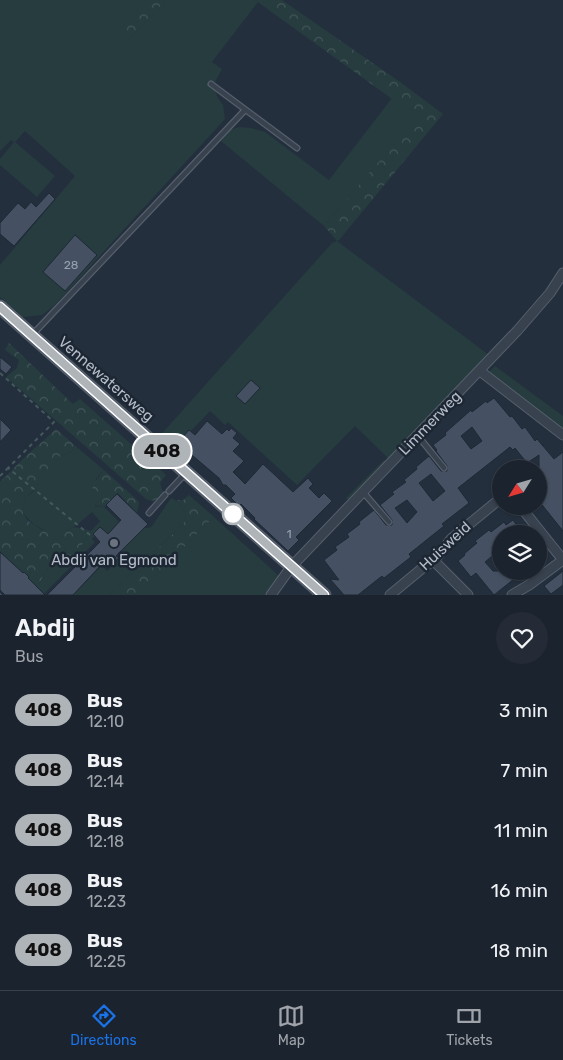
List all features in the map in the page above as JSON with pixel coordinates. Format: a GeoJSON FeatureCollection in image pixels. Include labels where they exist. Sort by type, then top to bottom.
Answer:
{"type":"FeatureCollection","features":[{"type":"Feature","properties":{"kind":"street","name":"Limmerweg"},"geometry":{"type":"LineString","coordinates":[[271,595],[291,567],[480,372],[550,292],[563,273]]}},
{"type":"Feature","properties":{"kind":"street","name":"Vennewatersweg"},"geometry":{"type":"LineString","coordinates":[[0,307],[324,595]]}},
{"type":"Feature","properties":{"kind":"street"},"geometry":{"type":"LineString","coordinates":[[480,372],[563,436]]}},
{"type":"Feature","properties":{"kind":"street","name":"Huisweid"},"geometry":{"type":"LineString","coordinates":[[390,595],[434,561],[451,539],[492,505]]}},
{"type":"Feature","properties":{"kind":"street"},"geometry":{"type":"LineString","coordinates":[[512,595],[529,586],[563,560],[527,515]]}},
{"type":"Feature","properties":{"kind":"street"},"geometry":{"type":"LineString","coordinates":[[434,561],[468,595]]}},
{"type":"Feature","properties":{"kind":"lane"},"geometry":{"type":"LineString","coordinates":[[211,84],[297,148]]}},
{"type":"Feature","properties":{"kind":"lane"},"geometry":{"type":"LineString","coordinates":[[32,336],[245,110]]}},
{"type":"Feature","properties":{"kind":"lane"},"geometry":{"type":"LineString","coordinates":[[418,436],[444,468]]}},
{"type":"Feature","properties":{"kind":"lane"},"geometry":{"type":"LineString","coordinates":[[149,513],[187,472]]}},
{"type":"Feature","properties":{"kind":"lane"},"geometry":{"type":"LineString","coordinates":[[363,492],[388,522]]}},
{"type":"Feature","properties":{"kind":"path"},"geometry":{"type":"LineString","coordinates":[[0,374],[54,422],[0,476]]}},
{"type":"Feature","properties":{"kind":"path"},"geometry":{"type":"LineString","coordinates":[[8,468],[90,534]]}},
{"type":"Feature","properties":{"kind":"green space"},"geometry":{"type":"Polygon","coordinates":[[[0,0],[146,0],[119,30],[129,40],[166,0],[255,0],[258,2],[212,62],[222,69],[213,86],[223,105],[225,119],[54,306],[42,315],[23,317],[0,297],[0,265],[75,176],[25,131],[15,142],[55,176],[37,197],[0,165],[0,159],[14,142],[11,140],[0,151],[0,0]]]}},
{"type":"Feature","properties":{"kind":"green space"},"geometry":{"type":"Polygon","coordinates":[[[146,0],[166,0],[129,40],[118,30],[146,0]]]}},
{"type":"Feature","properties":{"kind":"green space"},"geometry":{"type":"Polygon","coordinates":[[[255,0],[282,0],[443,114],[337,241],[324,226],[417,117],[255,0]]]}},
{"type":"Feature","properties":{"kind":"green space"},"geometry":{"type":"Polygon","coordinates":[[[392,98],[418,117],[324,226],[221,141],[230,130],[239,127],[265,132],[329,180],[392,98]]]}},
{"type":"Feature","properties":{"kind":"green space"},"geometry":{"type":"Polygon","coordinates":[[[337,241],[489,355],[389,459],[355,426],[297,485],[228,422],[225,425],[210,411],[171,452],[157,439],[332,243],[337,241]]]}},
{"type":"Feature","properties":{"kind":"green space"},"geometry":{"type":"Polygon","coordinates":[[[9,343],[73,404],[80,399],[166,475],[160,483],[163,492],[157,499],[152,501],[146,499],[6,377],[17,368],[19,360],[5,350],[9,343]]]}},
{"type":"Feature","properties":{"kind":"green space"},"geometry":{"type":"Polygon","coordinates":[[[495,366],[563,416],[563,430],[493,377],[489,372],[495,366]]]}},
{"type":"Feature","properties":{"kind":"green space"},"geometry":{"type":"Polygon","coordinates":[[[56,429],[78,448],[59,457],[42,483],[26,497],[22,510],[27,520],[42,530],[65,531],[74,527],[91,531],[78,551],[71,557],[49,565],[37,588],[0,551],[0,482],[56,429]]]}},
{"type":"Feature","properties":{"kind":"green space"},"geometry":{"type":"Polygon","coordinates":[[[78,448],[104,470],[96,479],[95,506],[104,507],[120,523],[107,536],[100,531],[92,539],[95,542],[43,595],[0,556],[0,551],[37,588],[49,565],[69,559],[100,521],[92,512],[80,523],[65,531],[52,532],[35,525],[22,510],[26,497],[34,491],[59,457],[78,448]]]}},
{"type":"Feature","properties":{"kind":"green space"},"geometry":{"type":"Polygon","coordinates":[[[384,460],[387,463],[349,500],[346,498],[384,460]]]}},
{"type":"Feature","properties":{"kind":"green space"},"geometry":{"type":"Polygon","coordinates":[[[104,470],[136,499],[139,503],[137,513],[118,493],[104,507],[92,504],[89,499],[94,483],[104,470]]]}},
{"type":"Feature","properties":{"kind":"green space"},"geometry":{"type":"Polygon","coordinates":[[[189,495],[214,517],[136,595],[110,595],[183,524],[186,516],[177,500],[183,500],[189,495]]]}},
{"type":"Feature","properties":{"kind":"green space"},"geometry":{"type":"Polygon","coordinates":[[[171,498],[179,503],[184,510],[186,516],[183,524],[110,595],[73,595],[102,565],[107,571],[116,562],[113,558],[143,528],[152,526],[171,498]]]}},
{"type":"Feature","properties":{"kind":"green space"},"geometry":{"type":"Polygon","coordinates":[[[214,517],[279,576],[266,595],[136,595],[214,517]]]}},
{"type":"Feature","properties":{"kind":"building"},"geometry":{"type":"Polygon","coordinates":[[[49,193],[55,199],[14,246],[0,234],[0,223],[18,203],[25,209],[31,202],[36,207],[49,193]]]}},
{"type":"Feature","properties":{"kind":"building"},"geometry":{"type":"Polygon","coordinates":[[[75,235],[97,255],[65,291],[43,272],[75,235]]]}},
{"type":"Feature","properties":{"kind":"building"},"geometry":{"type":"Polygon","coordinates":[[[0,357],[12,367],[6,374],[0,369],[0,357]]]}},
{"type":"Feature","properties":{"kind":"building"},"geometry":{"type":"Polygon","coordinates":[[[251,380],[260,388],[245,404],[236,396],[251,380]]]}},
{"type":"Feature","properties":{"kind":"building"},"geometry":{"type":"Polygon","coordinates":[[[494,398],[510,417],[512,416],[522,429],[525,427],[535,441],[537,439],[554,459],[563,452],[563,531],[548,512],[548,460],[539,460],[539,455],[532,460],[525,460],[515,448],[513,450],[510,447],[458,488],[469,503],[409,554],[411,557],[358,595],[344,595],[330,579],[339,580],[324,560],[337,550],[335,547],[349,537],[347,534],[360,524],[359,522],[374,510],[386,525],[392,525],[392,520],[380,505],[394,494],[392,492],[406,482],[404,480],[429,456],[441,471],[447,471],[447,466],[433,445],[471,410],[472,412],[486,401],[487,403],[494,398]],[[472,427],[461,436],[471,449],[482,441],[472,427]],[[431,474],[419,483],[433,501],[445,491],[431,474]],[[407,500],[395,508],[407,523],[417,512],[407,500]]]}},
{"type":"Feature","properties":{"kind":"building"},"geometry":{"type":"Polygon","coordinates":[[[0,419],[11,430],[0,442],[0,419]]]}},
{"type":"Feature","properties":{"kind":"building"},"geometry":{"type":"Polygon","coordinates":[[[207,421],[222,434],[231,428],[237,433],[233,438],[240,444],[233,451],[244,461],[233,472],[245,484],[263,464],[293,492],[308,478],[313,484],[309,488],[319,498],[324,493],[332,501],[296,537],[299,540],[288,551],[241,504],[239,506],[231,498],[235,494],[226,485],[223,485],[219,478],[186,450],[189,446],[181,439],[189,430],[195,435],[207,421]]]}},
{"type":"Feature","properties":{"kind":"building","name":"Abdij van Egmond"},"geometry":{"type":"Polygon","coordinates":[[[117,494],[148,524],[116,556],[119,558],[109,567],[104,562],[73,595],[47,595],[100,542],[93,534],[100,527],[108,534],[121,520],[106,505],[117,494]]]}},
{"type":"Feature","properties":{"kind":"building"},"geometry":{"type":"Polygon","coordinates":[[[513,520],[517,525],[506,525],[513,520]]]}},
{"type":"Feature","properties":{"kind":"building"},"geometry":{"type":"Polygon","coordinates":[[[489,530],[491,532],[492,556],[485,562],[492,570],[492,580],[513,580],[494,595],[476,573],[471,577],[458,561],[477,543],[475,541],[489,530]]]}},
{"type":"Feature","properties":{"kind":"building","name":"Abdij van Egmond"},"geometry":{"type":"Polygon","coordinates":[[[0,552],[24,572],[45,595],[5,595],[0,590],[0,552]]]}},
{"type":"Feature","properties":{"kind":"building"},"geometry":{"type":"Polygon","coordinates":[[[563,571],[563,585],[551,594],[544,586],[563,571]]]}},
{"type":"Feature","properties":{"kind":"bus line","name":"408"},"geometry":{"type":"LineString","coordinates":[[0,307],[324,595]]}},
{"type":"Feature","properties":{"kind":"place","name":"Abdij van Egmond"},"geometry":{"type":"Point","coordinates":[114,543]}}]}
